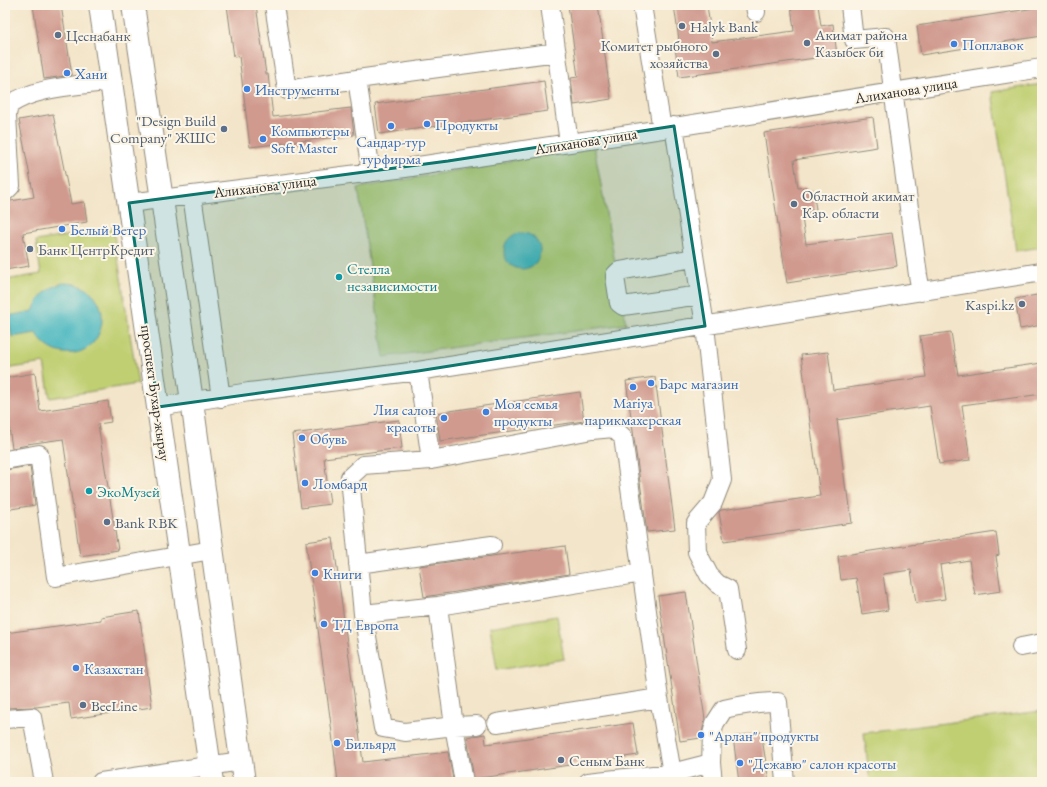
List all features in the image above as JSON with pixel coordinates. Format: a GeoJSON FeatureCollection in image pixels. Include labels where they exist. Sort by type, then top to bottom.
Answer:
{"type":"FeatureCollection","features":[{"type":"Feature","properties":{"kind":"main road","name":"проспект Бухар-жырау"},"geometry":{"type":"LineString","coordinates":[[100,5],[211,774]]}},
{"type":"Feature","properties":{"kind":"main road"},"geometry":{"type":"LineString","coordinates":[[133,5],[192,402],[243,772]]}},
{"type":"Feature","properties":{"kind":"street"},"geometry":{"type":"LineString","coordinates":[[274,5],[287,90],[557,52]]}},
{"type":"Feature","properties":{"kind":"street"},"geometry":{"type":"LineString","coordinates":[[550,5],[569,143]]}},
{"type":"Feature","properties":{"kind":"street"},"geometry":{"type":"LineString","coordinates":[[642,5],[694,258],[705,326],[722,480],[713,503],[696,523],[697,552],[709,575],[718,584],[728,589],[737,650]]}},
{"type":"Feature","properties":{"kind":"street"},"geometry":{"type":"LineString","coordinates":[[850,5],[854,40],[886,36],[892,92],[921,292]]}},
{"type":"Feature","properties":{"kind":"street","name":"Алиханова улица"},"geometry":{"type":"LineString","coordinates":[[129,203],[371,172],[569,143],[1042,68]]}},
{"type":"Feature","properties":{"kind":"street"},"geometry":{"type":"LineString","coordinates":[[357,79],[371,172]]}},
{"type":"Feature","properties":{"kind":"street"},"geometry":{"type":"LineString","coordinates":[[5,192],[11,186],[7,115],[9,105],[17,99],[36,92],[111,82]]}},
{"type":"Feature","properties":{"kind":"street"},"geometry":{"type":"LineString","coordinates":[[192,195],[221,398]]}},
{"type":"Feature","properties":{"kind":"street"},"geometry":{"type":"LineString","coordinates":[[694,258],[619,271],[615,275],[619,303],[624,306],[700,295]]}},
{"type":"Feature","properties":{"kind":"street"},"geometry":{"type":"LineString","coordinates":[[158,407],[221,398],[249,392],[418,371],[1042,272]]}},
{"type":"Feature","properties":{"kind":"street"},"geometry":{"type":"LineString","coordinates":[[418,371],[431,460]]}},
{"type":"Feature","properties":{"kind":"street"},"geometry":{"type":"LineString","coordinates":[[477,725],[454,726],[405,732],[384,728],[363,614],[350,476],[363,465],[431,460],[592,430],[613,428],[623,437],[672,772]]}},
{"type":"Feature","properties":{"kind":"street"},"geometry":{"type":"LineString","coordinates":[[5,460],[38,454],[56,577],[212,550]]}},
{"type":"Feature","properties":{"kind":"street"},"geometry":{"type":"LineString","coordinates":[[358,564],[492,545]]}},
{"type":"Feature","properties":{"kind":"street"},"geometry":{"type":"LineString","coordinates":[[363,614],[438,606],[642,573]]}},
{"type":"Feature","properties":{"kind":"street"},"geometry":{"type":"LineString","coordinates":[[438,606],[454,726],[464,782]]}},
{"type":"Feature","properties":{"kind":"street"},"geometry":{"type":"LineString","coordinates":[[1021,647],[1042,643]]}},
{"type":"Feature","properties":{"kind":"street"},"geometry":{"type":"LineString","coordinates":[[497,723],[660,698]]}},
{"type":"Feature","properties":{"kind":"street"},"geometry":{"type":"LineString","coordinates":[[713,782],[711,763],[712,734],[715,723],[724,709],[748,704],[778,702],[785,782]]}},
{"type":"Feature","properties":{"kind":"street"},"geometry":{"type":"LineString","coordinates":[[5,720],[32,716],[44,782]]}},
{"type":"Feature","properties":{"kind":"street"},"geometry":{"type":"LineString","coordinates":[[588,782],[672,772],[711,763]]}},
{"type":"Feature","properties":{"kind":"street"},"geometry":{"type":"LineString","coordinates":[[101,782],[243,772]]}},
{"type":"Feature","properties":{"kind":"highlighted area"},"geometry":{"type":"Polygon","coordinates":[[[674,126],[705,326],[418,371],[158,407],[129,203],[448,161],[674,126]]]}},
{"type":"Feature","properties":{"kind":"green space"},"geometry":{"type":"Polygon","coordinates":[[[1042,84],[1042,247],[1016,251],[992,92],[1042,84]]]}},
{"type":"Feature","properties":{"kind":"green space"},"geometry":{"type":"Polygon","coordinates":[[[594,146],[626,324],[384,357],[358,188],[594,146]]]}},
{"type":"Feature","properties":{"kind":"green space"},"geometry":{"type":"Polygon","coordinates":[[[113,228],[138,384],[50,398],[44,363],[5,369],[5,280],[41,274],[36,241],[113,228]]]}},
{"type":"Feature","properties":{"kind":"green space"},"geometry":{"type":"Polygon","coordinates":[[[557,616],[564,659],[497,670],[490,627],[557,616]]]}},
{"type":"Feature","properties":{"kind":"green space"},"geometry":{"type":"Polygon","coordinates":[[[1042,711],[1042,780],[1029,782],[870,782],[864,733],[1042,711]]]}},
{"type":"Feature","properties":{"kind":"water"},"geometry":{"type":"Polygon","coordinates":[[[526,233],[535,238],[539,244],[539,258],[535,264],[526,269],[518,269],[509,264],[505,258],[504,247],[509,238],[515,234],[526,233]]]}},
{"type":"Feature","properties":{"kind":"water"},"geometry":{"type":"Polygon","coordinates":[[[63,283],[82,286],[94,296],[101,308],[102,322],[98,336],[89,347],[76,353],[59,352],[46,345],[36,333],[12,337],[8,316],[33,311],[44,293],[52,287],[63,283]]]}},
{"type":"Feature","properties":{"kind":"building"},"geometry":{"type":"Polygon","coordinates":[[[33,5],[61,5],[72,75],[44,79],[33,5]]]}},
{"type":"Feature","properties":{"kind":"building"},"geometry":{"type":"Polygon","coordinates":[[[227,5],[256,5],[266,74],[268,74],[273,117],[351,108],[354,135],[250,147],[239,56],[234,57],[227,5]]]}},
{"type":"Feature","properties":{"kind":"building"},"geometry":{"type":"Polygon","coordinates":[[[568,5],[598,5],[611,99],[574,105],[571,78],[578,77],[568,5]]]}},
{"type":"Feature","properties":{"kind":"building"},"geometry":{"type":"Polygon","coordinates":[[[674,5],[707,5],[712,42],[794,31],[791,5],[818,5],[821,26],[833,24],[837,55],[679,77],[675,47],[680,47],[674,5]]]}},
{"type":"Feature","properties":{"kind":"building"},"geometry":{"type":"Polygon","coordinates":[[[1042,7],[1042,36],[921,55],[917,26],[1042,7]]]}},
{"type":"Feature","properties":{"kind":"building"},"geometry":{"type":"Polygon","coordinates":[[[544,81],[548,111],[379,134],[375,104],[544,81]]]}},
{"type":"Feature","properties":{"kind":"building"},"geometry":{"type":"Polygon","coordinates":[[[53,114],[71,204],[84,202],[87,222],[23,233],[29,266],[5,270],[5,202],[34,197],[19,120],[53,114]]]}},
{"type":"Feature","properties":{"kind":"building"},"geometry":{"type":"Polygon","coordinates":[[[873,117],[877,147],[794,160],[798,188],[806,187],[807,191],[813,191],[816,209],[808,211],[808,216],[802,218],[806,244],[892,233],[897,266],[787,283],[764,133],[873,117]]]}},
{"type":"Feature","properties":{"kind":"building"},"geometry":{"type":"Polygon","coordinates":[[[1042,294],[1042,325],[1020,329],[1015,299],[1042,294]]]}},
{"type":"Feature","properties":{"kind":"building"},"geometry":{"type":"Polygon","coordinates":[[[951,332],[958,375],[1042,363],[1042,394],[962,405],[970,460],[939,464],[930,406],[837,420],[846,492],[848,492],[852,523],[724,541],[719,512],[721,510],[820,496],[801,355],[828,352],[833,390],[926,377],[920,336],[951,332]]]}},
{"type":"Feature","properties":{"kind":"building","name":"ЭкоМузей"},"geometry":{"type":"Polygon","coordinates":[[[35,373],[40,411],[108,401],[111,422],[98,424],[118,550],[80,556],[63,439],[27,444],[28,445],[12,448],[5,400],[5,378],[35,373]]]}},
{"type":"Feature","properties":{"kind":"building"},"geometry":{"type":"Polygon","coordinates":[[[655,377],[675,529],[647,532],[626,381],[655,377]]]}},
{"type":"Feature","properties":{"kind":"building"},"geometry":{"type":"Polygon","coordinates":[[[580,392],[584,421],[440,441],[436,413],[580,392]]]}},
{"type":"Feature","properties":{"kind":"building"},"geometry":{"type":"Polygon","coordinates":[[[399,420],[402,448],[324,458],[330,504],[301,508],[292,434],[399,420]]]}},
{"type":"Feature","properties":{"kind":"building"},"geometry":{"type":"Polygon","coordinates":[[[30,466],[35,505],[5,510],[5,470],[30,466]]]}},
{"type":"Feature","properties":{"kind":"building"},"geometry":{"type":"Polygon","coordinates":[[[996,532],[999,555],[996,556],[1001,591],[975,595],[969,560],[940,565],[945,599],[916,603],[911,570],[883,574],[888,610],[862,614],[856,578],[841,580],[838,556],[996,532]]]}},
{"type":"Feature","properties":{"kind":"building"},"geometry":{"type":"Polygon","coordinates":[[[333,538],[363,762],[448,752],[453,779],[430,782],[338,782],[306,542],[333,538]]]}},
{"type":"Feature","properties":{"kind":"building"},"geometry":{"type":"Polygon","coordinates":[[[565,546],[569,574],[424,597],[419,566],[565,546]]]}},
{"type":"Feature","properties":{"kind":"building"},"geometry":{"type":"Polygon","coordinates":[[[686,592],[705,719],[701,738],[680,741],[658,596],[686,592]]]}},
{"type":"Feature","properties":{"kind":"building","name":"Казахстан"},"geometry":{"type":"Polygon","coordinates":[[[139,611],[152,707],[71,719],[69,703],[36,707],[5,708],[5,633],[101,620],[101,617],[139,611]]]}},
{"type":"Feature","properties":{"kind":"building"},"geometry":{"type":"Polygon","coordinates":[[[633,723],[638,755],[474,779],[467,737],[485,734],[486,744],[633,723]]]}},
{"type":"Feature","properties":{"kind":"building"},"geometry":{"type":"Polygon","coordinates":[[[761,732],[769,782],[739,782],[733,737],[761,732]]]}},
{"type":"Feature","properties":{"kind":"place","name":"Halyk Bank"},"geometry":{"type":"Point","coordinates":[682,26]}},
{"type":"Feature","properties":{"kind":"place","name":"Цеснабанк"},"geometry":{"type":"Point","coordinates":[58,35]}},
{"type":"Feature","properties":{"kind":"place","name":"Акимат района Казыбек би"},"geometry":{"type":"Point","coordinates":[807,43]}},
{"type":"Feature","properties":{"kind":"place","name":"Поплавок"},"geometry":{"type":"Point","coordinates":[954,44]}},
{"type":"Feature","properties":{"kind":"place","name":"Комитет рыбного хозяйства"},"geometry":{"type":"Point","coordinates":[716,54]}},
{"type":"Feature","properties":{"kind":"place","name":"Хани"},"geometry":{"type":"Point","coordinates":[67,73]}},
{"type":"Feature","properties":{"kind":"place","name":"Инструменты"},"geometry":{"type":"Point","coordinates":[247,89]}},
{"type":"Feature","properties":{"kind":"place","name":"Продукты"},"geometry":{"type":"Point","coordinates":[427,124]}},
{"type":"Feature","properties":{"kind":"place","name":"Сандар-тур турфирма"},"geometry":{"type":"Point","coordinates":[391,126]}},
{"type":"Feature","properties":{"kind":"place","name":"\"Design Build Company\" ЖШС"},"geometry":{"type":"Point","coordinates":[224,129]}},
{"type":"Feature","properties":{"kind":"place","name":"Компьютеры Soft Master"},"geometry":{"type":"Point","coordinates":[263,139]}},
{"type":"Feature","properties":{"kind":"place","name":"Областной акимат Кар. области"},"geometry":{"type":"Point","coordinates":[794,204]}},
{"type":"Feature","properties":{"kind":"place","name":"Белый Ветер"},"geometry":{"type":"Point","coordinates":[62,229]}},
{"type":"Feature","properties":{"kind":"place","name":"Банк ЦентрКредит"},"geometry":{"type":"Point","coordinates":[30,249]}},
{"type":"Feature","properties":{"kind":"place","name":"Стелла независимости"},"geometry":{"type":"Point","coordinates":[339,277]}},
{"type":"Feature","properties":{"kind":"place","name":"Kaspi.kz"},"geometry":{"type":"Point","coordinates":[1022,304]}},
{"type":"Feature","properties":{"kind":"place","name":"Барс магазин"},"geometry":{"type":"Point","coordinates":[651,383]}},
{"type":"Feature","properties":{"kind":"place","name":"Mariya парикмахерская"},"geometry":{"type":"Point","coordinates":[633,387]}},
{"type":"Feature","properties":{"kind":"place","name":"Моя семья продукты"},"geometry":{"type":"Point","coordinates":[486,412]}},
{"type":"Feature","properties":{"kind":"place","name":"Лия салон красоты"},"geometry":{"type":"Point","coordinates":[444,418]}},
{"type":"Feature","properties":{"kind":"place","name":"Обувь"},"geometry":{"type":"Point","coordinates":[302,438]}},
{"type":"Feature","properties":{"kind":"place","name":"Ломбард"},"geometry":{"type":"Point","coordinates":[305,483]}},
{"type":"Feature","properties":{"kind":"place","name":"ЭкоМузей"},"geometry":{"type":"Point","coordinates":[89,491]}},
{"type":"Feature","properties":{"kind":"place","name":"Bank RBK"},"geometry":{"type":"Point","coordinates":[107,522]}},
{"type":"Feature","properties":{"kind":"place","name":"Книги"},"geometry":{"type":"Point","coordinates":[315,573]}},
{"type":"Feature","properties":{"kind":"place","name":"ТД Европа"},"geometry":{"type":"Point","coordinates":[324,624]}},
{"type":"Feature","properties":{"kind":"place","name":"Казахстан"},"geometry":{"type":"Point","coordinates":[76,668]}},
{"type":"Feature","properties":{"kind":"place","name":"BeeLine"},"geometry":{"type":"Point","coordinates":[83,705]}},
{"type":"Feature","properties":{"kind":"place","name":"\"Арлан\" продукты"},"geometry":{"type":"Point","coordinates":[701,735]}},
{"type":"Feature","properties":{"kind":"place","name":"Бильярд"},"geometry":{"type":"Point","coordinates":[337,743]}},
{"type":"Feature","properties":{"kind":"place","name":"Сеным Банк"},"geometry":{"type":"Point","coordinates":[561,760]}},
{"type":"Feature","properties":{"kind":"place","name":"\"Дежавю\" салон красоты"},"geometry":{"type":"Point","coordinates":[740,763]}}]}
